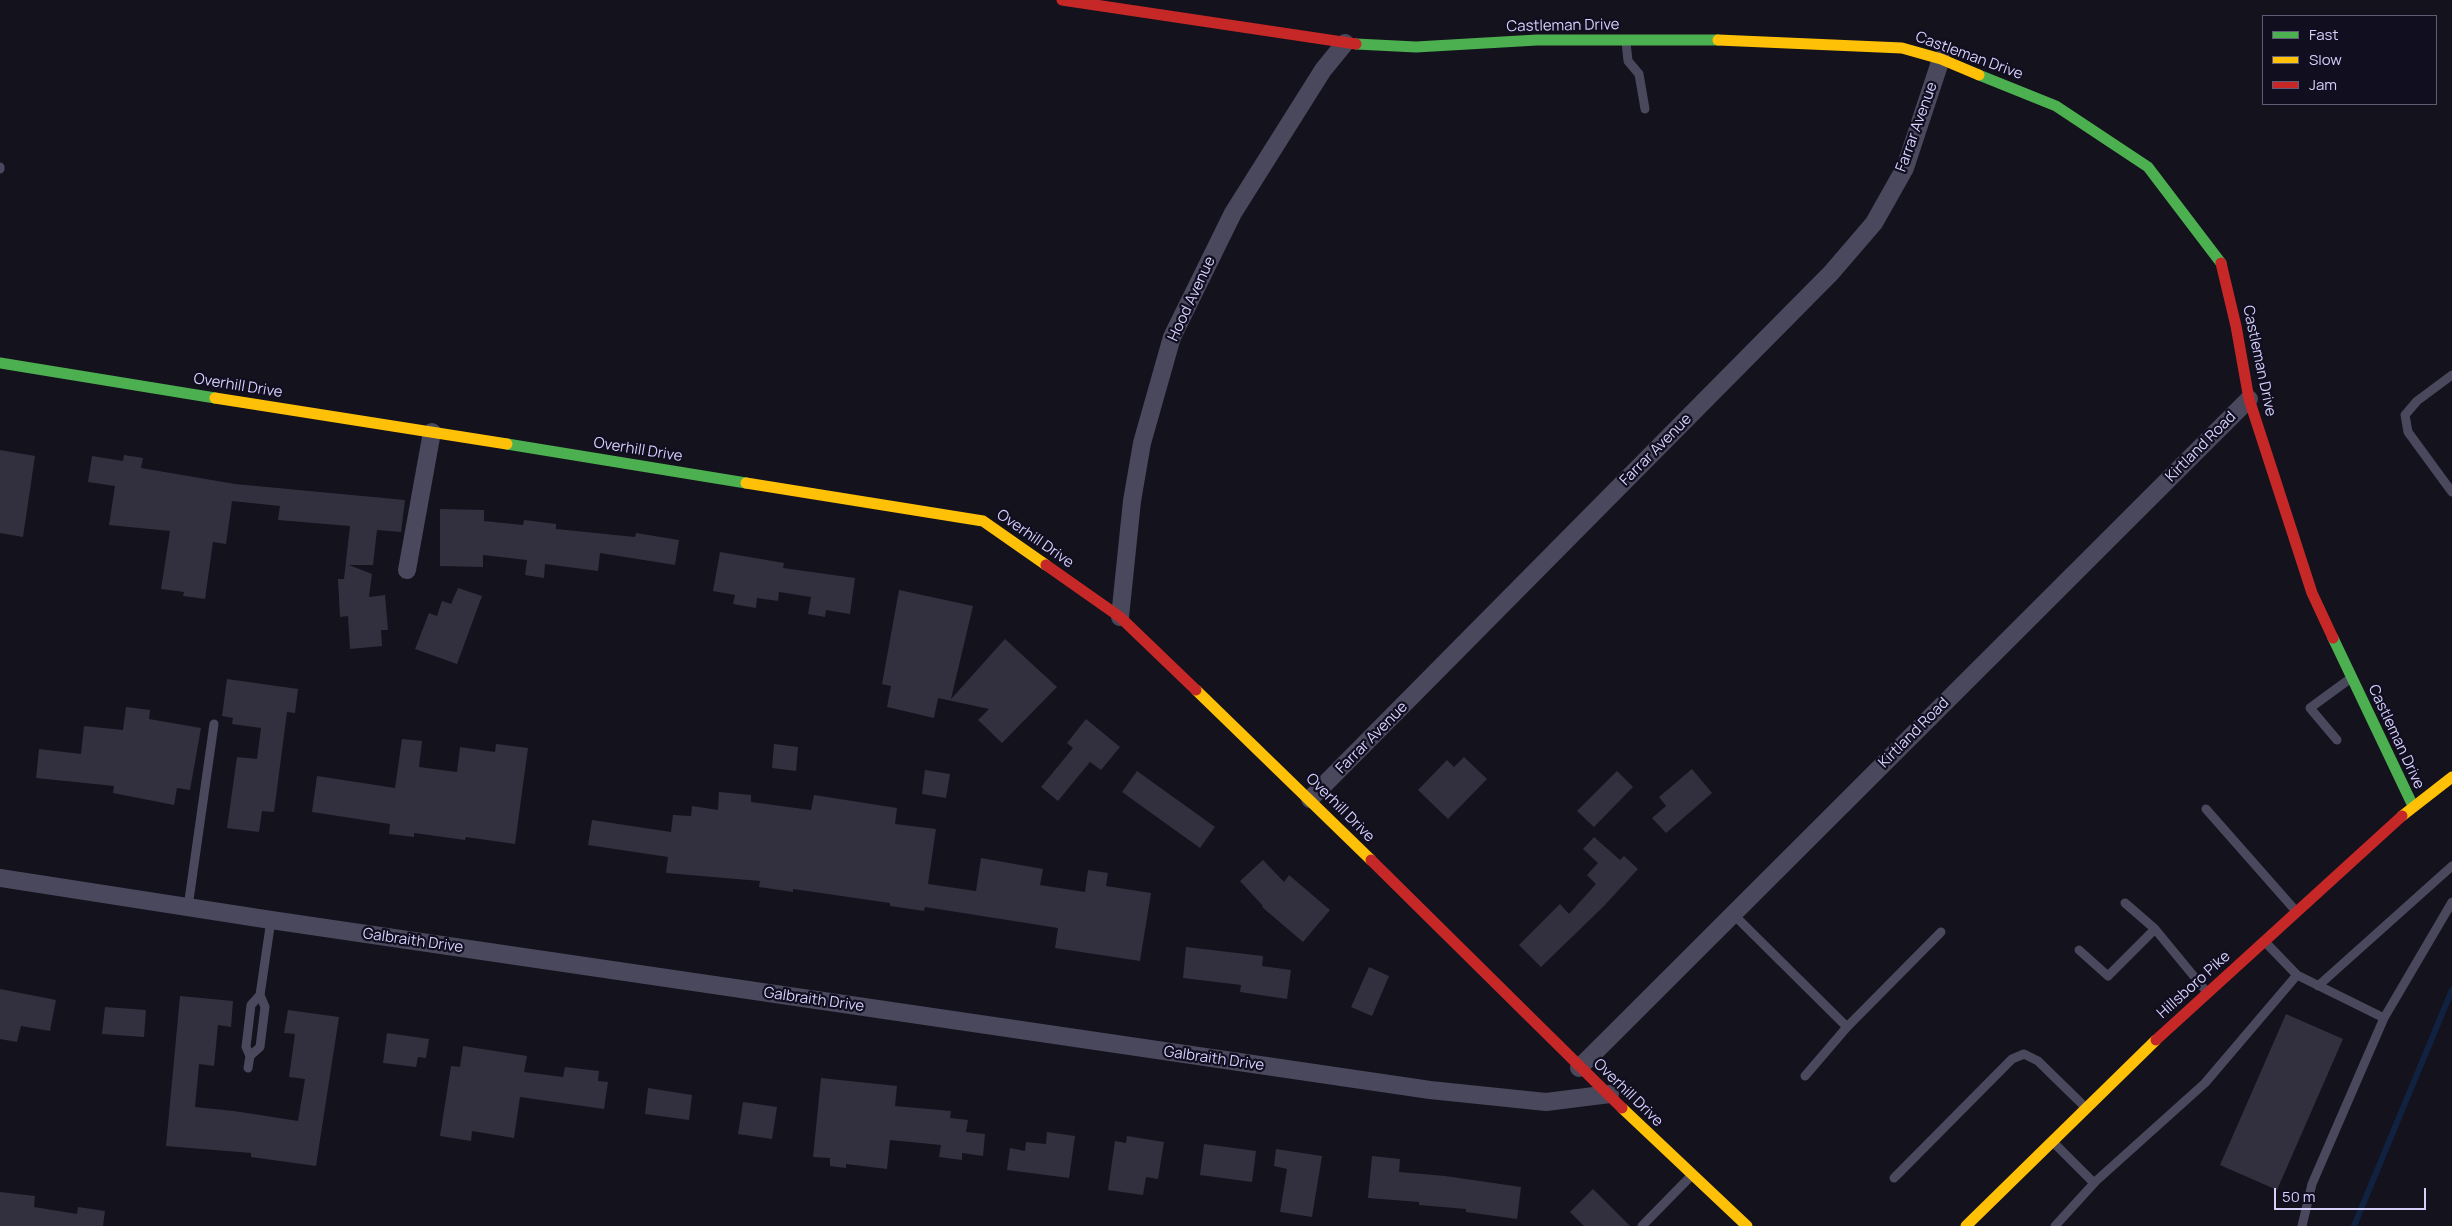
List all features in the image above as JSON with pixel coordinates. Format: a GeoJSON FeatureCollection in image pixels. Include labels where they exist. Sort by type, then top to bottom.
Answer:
{"type":"FeatureCollection","features":[{"type":"Feature","properties":{"kind":"street","name":"Castleman Drive"},"geometry":{"type":"LineString","coordinates":[[1062,0],[1345,43],[1416,47],[1537,40],[1710,40],[1902,48],[1941,59],[2056,106],[2148,167],[2221,262],[2236,326],[2249,399],[2312,593],[2413,806]]}},
{"type":"Feature","properties":{"kind":"street","name":"Hood Avenue"},"geometry":{"type":"LineString","coordinates":[[1120,617],[1135,482],[1142,443],[1172,337],[1233,213],[1323,70],[1345,43]]}},
{"type":"Feature","properties":{"kind":"street","name":"Farrar Avenue"},"geometry":{"type":"LineString","coordinates":[[1310,800],[1824,280],[1874,223],[1905,168],[1941,59]]}},
{"type":"Feature","properties":{"kind":"street","name":"Overhill Drive"},"geometry":{"type":"LineString","coordinates":[[0,363],[983,521],[1120,617],[1310,800],[1580,1068],[1610,1094],[1734,1219],[1747,1226]]}},
{"type":"Feature","properties":{"kind":"street","name":"Kirtland Road"},"geometry":{"type":"LineString","coordinates":[[1580,1068],[2249,399]]}},
{"type":"Feature","properties":{"kind":"street"},"geometry":{"type":"LineString","coordinates":[[408,570],[432,432]]}},
{"type":"Feature","properties":{"kind":"street","name":"Hillsboro Pike"},"geometry":{"type":"LineString","coordinates":[[1966,1226],[2136,1058],[2413,806],[2452,777]]}},
{"type":"Feature","properties":{"kind":"street","name":"Galbraith Drive"},"geometry":{"type":"LineString","coordinates":[[0,878],[271,920],[1430,1090],[1546,1102],[1610,1094]]}},
{"type":"Feature","properties":{"kind":"lane"},"geometry":{"type":"LineString","coordinates":[[1625,40],[1628,61],[1640,74],[1645,109]]}},
{"type":"Feature","properties":{"kind":"lane"},"geometry":{"type":"LineString","coordinates":[[2452,375],[2417,401],[2405,415],[2408,432],[2452,492]]}},
{"type":"Feature","properties":{"kind":"lane"},"geometry":{"type":"LineString","coordinates":[[2337,740],[2310,708],[2352,678]]}},
{"type":"Feature","properties":{"kind":"lane"},"geometry":{"type":"LineString","coordinates":[[188,907],[214,724]]}},
{"type":"Feature","properties":{"kind":"lane"},"geometry":{"type":"LineString","coordinates":[[2206,809],[2297,912]]}},
{"type":"Feature","properties":{"kind":"lane"},"geometry":{"type":"LineString","coordinates":[[2318,986],[2452,866]]}},
{"type":"Feature","properties":{"kind":"lane"},"geometry":{"type":"LineString","coordinates":[[2302,1226],[2312,1184],[2384,1018],[2452,902]]}},
{"type":"Feature","properties":{"kind":"lane"},"geometry":{"type":"LineString","coordinates":[[2125,903],[2155,929],[2208,993]]}},
{"type":"Feature","properties":{"kind":"lane"},"geometry":{"type":"LineString","coordinates":[[1733,914],[1848,1027]]}},
{"type":"Feature","properties":{"kind":"lane"},"geometry":{"type":"LineString","coordinates":[[250,1056],[260,1047],[265,1007],[260,995],[271,920]]}},
{"type":"Feature","properties":{"kind":"lane"},"geometry":{"type":"LineString","coordinates":[[2078,950],[2108,976],[2155,929]]}},
{"type":"Feature","properties":{"kind":"lane"},"geometry":{"type":"LineString","coordinates":[[1804,1076],[1848,1027],[1941,932]]}},
{"type":"Feature","properties":{"kind":"lane"},"geometry":{"type":"LineString","coordinates":[[2264,941],[2297,975],[2384,1018]]}},
{"type":"Feature","properties":{"kind":"lane"},"geometry":{"type":"LineString","coordinates":[[2055,1226],[2094,1183],[2205,1083],[2297,975]]}},
{"type":"Feature","properties":{"kind":"lane"},"geometry":{"type":"LineString","coordinates":[[248,1068],[250,1056],[246,1047],[251,1005],[260,995]]}},
{"type":"Feature","properties":{"kind":"lane"},"geometry":{"type":"LineString","coordinates":[[1894,1178],[2012,1059],[2024,1054],[2038,1061],[2086,1108]]}},
{"type":"Feature","properties":{"kind":"lane"},"geometry":{"type":"LineString","coordinates":[[2052,1141],[2094,1183]]}},
{"type":"Feature","properties":{"kind":"lane"},"geometry":{"type":"LineString","coordinates":[[1642,1226],[1692,1176]]}},
{"type":"Feature","properties":{"kind":"building"},"geometry":{"type":"Polygon","coordinates":[[[0,450],[35,456],[23,537],[0,533],[0,450]]]}},
{"type":"Feature","properties":{"kind":"building"},"geometry":{"type":"Polygon","coordinates":[[[124,455],[143,458],[141,468],[235,484],[405,500],[401,532],[377,530],[373,565],[349,565],[372,574],[369,597],[385,595],[388,630],[381,630],[382,646],[350,649],[348,616],[340,617],[338,579],[344,579],[350,526],[278,520],[280,506],[232,501],[226,544],[213,542],[205,599],[183,596],[184,592],[161,589],[170,531],[109,525],[115,486],[88,482],[92,456],[123,461],[124,455]]]}},
{"type":"Feature","properties":{"kind":"building"},"geometry":{"type":"Polygon","coordinates":[[[440,509],[484,510],[484,521],[523,525],[524,520],[556,524],[556,529],[635,537],[636,533],[679,540],[675,565],[600,553],[598,571],[545,564],[544,578],[525,575],[527,560],[483,555],[483,567],[440,566],[440,509]]]}},
{"type":"Feature","properties":{"kind":"building"},"geometry":{"type":"Polygon","coordinates":[[[720,552],[784,563],[783,568],[855,578],[850,614],[826,610],[825,617],[808,614],[811,597],[779,592],[778,601],[757,598],[756,608],[733,604],[735,595],[713,591],[720,552]]]}},
{"type":"Feature","properties":{"kind":"building"},"geometry":{"type":"Polygon","coordinates":[[[458,588],[482,596],[457,664],[415,649],[429,613],[437,616],[442,601],[451,604],[458,588]]]}},
{"type":"Feature","properties":{"kind":"building"},"geometry":{"type":"Polygon","coordinates":[[[899,590],[973,606],[951,699],[1005,639],[1057,687],[1002,743],[978,720],[989,709],[938,698],[934,718],[887,707],[891,686],[882,684],[899,590]]]}},
{"type":"Feature","properties":{"kind":"building"},"geometry":{"type":"Polygon","coordinates":[[[227,679],[298,689],[295,713],[287,712],[274,812],[262,811],[259,832],[227,828],[237,757],[257,759],[261,728],[232,724],[233,718],[222,716],[227,679]]]}},
{"type":"Feature","properties":{"kind":"building"},"geometry":{"type":"Polygon","coordinates":[[[126,707],[150,710],[149,719],[201,728],[190,790],[177,788],[174,805],[113,793],[114,786],[36,778],[39,749],[81,754],[84,726],[123,730],[126,707]]]}},
{"type":"Feature","properties":{"kind":"building"},"geometry":{"type":"Polygon","coordinates":[[[1086,719],[1120,747],[1101,770],[1090,762],[1058,801],[1041,787],[1073,748],[1067,743],[1086,719]]]}},
{"type":"Feature","properties":{"kind":"building"},"geometry":{"type":"Polygon","coordinates":[[[402,739],[422,741],[419,767],[457,772],[460,747],[495,752],[496,744],[528,748],[515,844],[466,837],[465,840],[414,833],[414,837],[389,834],[390,824],[312,812],[317,776],[395,788],[402,739]]]}},
{"type":"Feature","properties":{"kind":"building"},"geometry":{"type":"Polygon","coordinates":[[[774,744],[798,747],[796,771],[772,768],[774,744]]]}},
{"type":"Feature","properties":{"kind":"building"},"geometry":{"type":"Polygon","coordinates":[[[1464,757],[1487,779],[1448,819],[1418,790],[1447,760],[1454,767],[1464,757]]]}},
{"type":"Feature","properties":{"kind":"building"},"geometry":{"type":"Polygon","coordinates":[[[1692,769],[1712,793],[1666,833],[1652,818],[1666,806],[1659,797],[1692,769]]]}},
{"type":"Feature","properties":{"kind":"building"},"geometry":{"type":"Polygon","coordinates":[[[925,770],[950,774],[946,798],[922,794],[925,770]]]}},
{"type":"Feature","properties":{"kind":"building"},"geometry":{"type":"Polygon","coordinates":[[[1137,771],[1215,827],[1200,848],[1122,792],[1137,771]]]}},
{"type":"Feature","properties":{"kind":"building"},"geometry":{"type":"Polygon","coordinates":[[[1617,771],[1633,787],[1594,827],[1577,811],[1617,771]]]}},
{"type":"Feature","properties":{"kind":"building"},"geometry":{"type":"Polygon","coordinates":[[[719,792],[751,795],[751,802],[811,810],[814,795],[897,808],[895,824],[936,829],[928,884],[976,891],[981,858],[1043,869],[1040,885],[1085,892],[1088,870],[1108,873],[1106,886],[1151,893],[1140,961],[1055,948],[1058,928],[925,907],[924,911],[890,906],[890,903],[793,889],[793,892],[759,887],[760,881],[666,873],[668,857],[588,845],[592,820],[671,832],[673,815],[691,816],[692,806],[718,810],[719,792]]]}},
{"type":"Feature","properties":{"kind":"building"},"geometry":{"type":"Polygon","coordinates":[[[1594,837],[1620,860],[1624,856],[1638,869],[1604,906],[1541,967],[1519,945],[1560,904],[1569,914],[1596,884],[1587,875],[1598,863],[1583,849],[1594,837]]]}},
{"type":"Feature","properties":{"kind":"building"},"geometry":{"type":"Polygon","coordinates":[[[1263,860],[1284,882],[1289,875],[1330,910],[1303,942],[1262,907],[1240,881],[1263,860]]]}},
{"type":"Feature","properties":{"kind":"building"},"geometry":{"type":"Polygon","coordinates":[[[1186,947],[1263,956],[1262,966],[1291,970],[1287,999],[1240,992],[1241,985],[1183,978],[1186,947]]]}},
{"type":"Feature","properties":{"kind":"building"},"geometry":{"type":"Polygon","coordinates":[[[1369,967],[1389,976],[1372,1016],[1351,1007],[1369,967]]]}},
{"type":"Feature","properties":{"kind":"building"},"geometry":{"type":"Polygon","coordinates":[[[0,989],[56,1000],[50,1031],[21,1026],[17,1042],[0,1039],[0,989]]]}},
{"type":"Feature","properties":{"kind":"building"},"geometry":{"type":"Polygon","coordinates":[[[180,996],[233,1001],[231,1027],[218,1025],[214,1066],[199,1064],[195,1107],[298,1121],[305,1079],[289,1077],[295,1034],[284,1033],[288,1010],[339,1017],[316,1166],[251,1157],[251,1153],[166,1146],[180,996]]]}},
{"type":"Feature","properties":{"kind":"building"},"geometry":{"type":"Polygon","coordinates":[[[105,1007],[146,1010],[144,1037],[102,1034],[105,1007]]]}},
{"type":"Feature","properties":{"kind":"building"},"geometry":{"type":"Polygon","coordinates":[[[2286,1014],[2343,1039],[2277,1190],[2220,1165],[2286,1014]]]}},
{"type":"Feature","properties":{"kind":"building"},"geometry":{"type":"Polygon","coordinates":[[[387,1033],[429,1039],[426,1058],[418,1057],[416,1067],[383,1063],[387,1033]]]}},
{"type":"Feature","properties":{"kind":"building"},"geometry":{"type":"Polygon","coordinates":[[[463,1046],[527,1056],[524,1072],[563,1077],[565,1067],[599,1071],[598,1081],[608,1082],[604,1109],[520,1097],[514,1138],[472,1131],[471,1141],[440,1136],[451,1066],[460,1067],[463,1046]]]}},
{"type":"Feature","properties":{"kind":"building"},"geometry":{"type":"Polygon","coordinates":[[[821,1078],[897,1086],[895,1106],[951,1111],[950,1118],[968,1120],[966,1132],[985,1134],[983,1156],[962,1153],[962,1160],[939,1157],[941,1145],[890,1140],[887,1169],[846,1164],[846,1168],[830,1166],[830,1158],[813,1157],[821,1078]]]}},
{"type":"Feature","properties":{"kind":"building"},"geometry":{"type":"Polygon","coordinates":[[[648,1088],[692,1095],[689,1120],[645,1114],[648,1088]]]}},
{"type":"Feature","properties":{"kind":"building"},"geometry":{"type":"Polygon","coordinates":[[[743,1102],[777,1107],[772,1139],[738,1134],[743,1102]]]}},
{"type":"Feature","properties":{"kind":"building"},"geometry":{"type":"Polygon","coordinates":[[[1047,1132],[1075,1136],[1069,1178],[1007,1170],[1010,1148],[1025,1151],[1026,1142],[1046,1144],[1047,1132]]]}},
{"type":"Feature","properties":{"kind":"building"},"geometry":{"type":"Polygon","coordinates":[[[1127,1136],[1164,1142],[1158,1179],[1146,1177],[1143,1195],[1108,1190],[1115,1141],[1126,1143],[1127,1136]]]}},
{"type":"Feature","properties":{"kind":"building"},"geometry":{"type":"Polygon","coordinates":[[[1204,1144],[1256,1151],[1252,1182],[1200,1175],[1204,1144]]]}},
{"type":"Feature","properties":{"kind":"building"},"geometry":{"type":"Polygon","coordinates":[[[1276,1149],[1322,1156],[1312,1217],[1280,1212],[1287,1169],[1274,1166],[1276,1149]]]}},
{"type":"Feature","properties":{"kind":"building"},"geometry":{"type":"Polygon","coordinates":[[[1372,1156],[1400,1159],[1399,1172],[1445,1176],[1521,1187],[1517,1219],[1466,1212],[1466,1209],[1419,1205],[1419,1202],[1368,1198],[1372,1156]]]}},
{"type":"Feature","properties":{"kind":"building"},"geometry":{"type":"Polygon","coordinates":[[[1593,1189],[1630,1226],[1584,1226],[1570,1212],[1593,1189]]]}},
{"type":"Feature","properties":{"kind":"building"},"geometry":{"type":"Polygon","coordinates":[[[0,1192],[35,1196],[34,1207],[77,1214],[78,1207],[105,1211],[103,1226],[0,1226],[0,1192]]]}},
{"type":"Feature","properties":{"kind":"waterway"},"geometry":{"type":"LineString","coordinates":[[2354,1226],[2452,990]]}},
{"type":"Feature","properties":{"kind":"traffic: fast"},"geometry":{"type":"LineString","coordinates":[[1356,44],[1416,47],[1537,40],[1718,40]]}},
{"type":"Feature","properties":{"kind":"traffic: fast"},"geometry":{"type":"LineString","coordinates":[[1979,75],[2056,106],[2148,167],[2221,263]]}},
{"type":"Feature","properties":{"kind":"traffic: fast"},"geometry":{"type":"LineString","coordinates":[[0,363],[215,398]]}},
{"type":"Feature","properties":{"kind":"traffic: fast"},"geometry":{"type":"LineString","coordinates":[[507,444],[746,483]]}},
{"type":"Feature","properties":{"kind":"traffic: fast"},"geometry":{"type":"LineString","coordinates":[[2333,638],[2413,806]]}},
{"type":"Feature","properties":{"kind":"traffic: slow"},"geometry":{"type":"LineString","coordinates":[[1718,40],[1902,48],[1941,59],[1979,75]]}},
{"type":"Feature","properties":{"kind":"traffic: slow"},"geometry":{"type":"LineString","coordinates":[[215,398],[507,444]]}},
{"type":"Feature","properties":{"kind":"traffic: slow"},"geometry":{"type":"LineString","coordinates":[[746,483],[983,521],[1046,565]]}},
{"type":"Feature","properties":{"kind":"traffic: slow"},"geometry":{"type":"LineString","coordinates":[[1196,690],[1371,860]]}},
{"type":"Feature","properties":{"kind":"traffic: slow"},"geometry":{"type":"LineString","coordinates":[[2402,816],[2452,777]]}},
{"type":"Feature","properties":{"kind":"traffic: slow"},"geometry":{"type":"LineString","coordinates":[[1966,1226],[2156,1040]]}},
{"type":"Feature","properties":{"kind":"traffic: slow"},"geometry":{"type":"LineString","coordinates":[[1622,1108],[1747,1226]]}},
{"type":"Feature","properties":{"kind":"traffic: jam"},"geometry":{"type":"LineString","coordinates":[[1062,0],[1356,44]]}},
{"type":"Feature","properties":{"kind":"traffic: jam"},"geometry":{"type":"LineString","coordinates":[[2221,263],[2236,326],[2249,399],[2312,593],[2333,638]]}},
{"type":"Feature","properties":{"kind":"traffic: jam"},"geometry":{"type":"LineString","coordinates":[[1046,565],[1120,617],[1196,690]]}},
{"type":"Feature","properties":{"kind":"traffic: jam"},"geometry":{"type":"LineString","coordinates":[[2156,1040],[2402,816]]}},
{"type":"Feature","properties":{"kind":"traffic: jam"},"geometry":{"type":"LineString","coordinates":[[1371,860],[1622,1108]]}}]}
